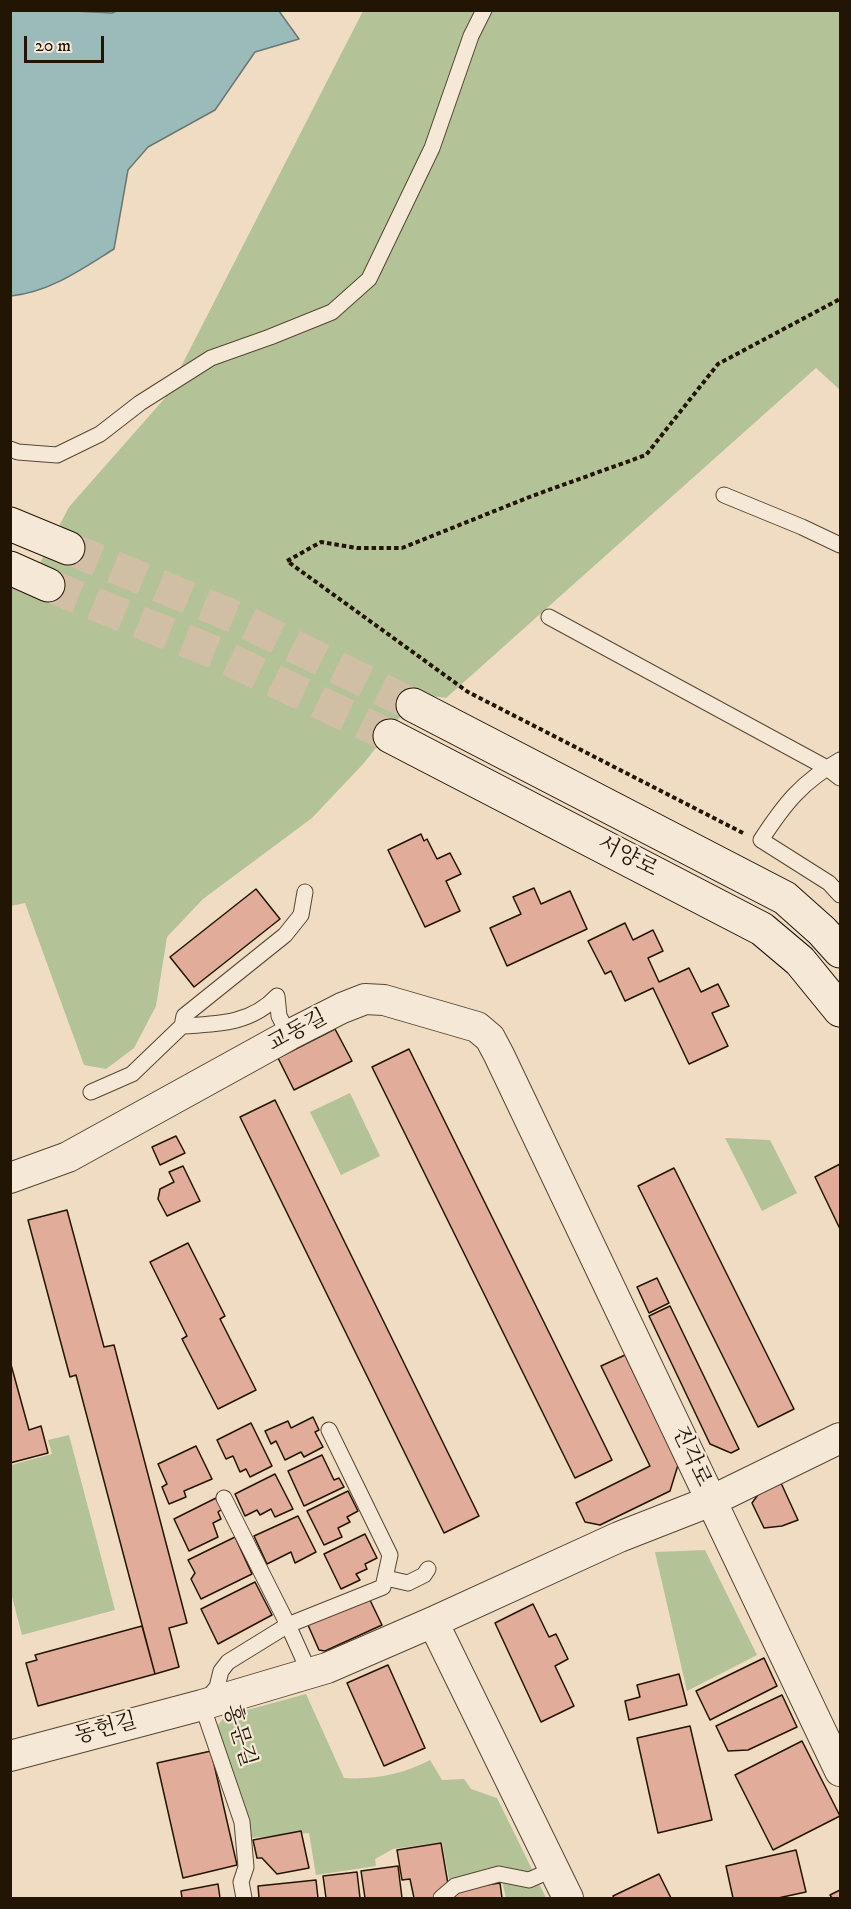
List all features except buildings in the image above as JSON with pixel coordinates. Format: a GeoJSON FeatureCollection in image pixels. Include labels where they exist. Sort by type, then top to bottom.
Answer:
{"type":"FeatureCollection","features":[{"type":"Feature","properties":{"kind":"main road"},"geometry":{"type":"LineString","coordinates":[[10,524],[68,548]]}},
{"type":"Feature","properties":{"kind":"main road"},"geometry":{"type":"LineString","coordinates":[[10,568],[48,585]]}},
{"type":"Feature","properties":{"kind":"main road","name":"서양로"},"geometry":{"type":"LineString","coordinates":[[413,705],[785,898],[822,931],[840,951]]}},
{"type":"Feature","properties":{"kind":"main road","name":"서양로"},"geometry":{"type":"LineString","coordinates":[[390,736],[762,929],[800,961],[840,1010]]}},
{"type":"Feature","properties":{"kind":"street","name":"교동길"},"geometry":{"type":"LineString","coordinates":[[10,1178],[68,1157],[289,1035],[365,999],[384,1000],[477,1027],[490,1038],[541,1142]]}},
{"type":"Feature","properties":{"kind":"street","name":"진각로"},"geometry":{"type":"LineString","coordinates":[[541,1142],[840,1771]]}},
{"type":"Feature","properties":{"kind":"street","name":"동헌길"},"geometry":{"type":"LineString","coordinates":[[10,1756],[310,1674],[433,1622],[619,1537],[711,1501],[840,1438]]}},
{"type":"Feature","properties":{"kind":"street"},"geometry":{"type":"LineString","coordinates":[[433,1622],[568,1899]]}},
{"type":"Feature","properties":{"kind":"lane"},"geometry":{"type":"LineString","coordinates":[[10,449],[18,452],[57,455],[100,434],[140,403],[211,358],[332,312],[369,279],[432,148],[471,36],[484,10]]}},
{"type":"Feature","properties":{"kind":"lane"},"geometry":{"type":"LineString","coordinates":[[724,495],[840,545]]}},
{"type":"Feature","properties":{"kind":"lane"},"geometry":{"type":"LineString","coordinates":[[549,617],[826,768],[840,778]]}},
{"type":"Feature","properties":{"kind":"lane"},"geometry":{"type":"LineString","coordinates":[[840,760],[797,791],[783,806],[761,840],[829,883],[840,895]]}},
{"type":"Feature","properties":{"kind":"lane"},"geometry":{"type":"LineString","coordinates":[[91,1092],[132,1074],[182,1026],[184,1016],[285,935],[301,915],[305,892]]}},
{"type":"Feature","properties":{"kind":"lane"},"geometry":{"type":"LineString","coordinates":[[182,1026],[224,1023],[248,1016],[265,1009],[278,996],[279,1017],[289,1035]]}},
{"type":"Feature","properties":{"kind":"lane"},"geometry":{"type":"LineString","coordinates":[[329,1430],[390,1555],[386,1578],[408,1583],[424,1575],[428,1569]]}},
{"type":"Feature","properties":{"kind":"lane"},"geometry":{"type":"LineString","coordinates":[[224,1498],[310,1674]]}},
{"type":"Feature","properties":{"kind":"lane","name":"홍문길"},"geometry":{"type":"LineString","coordinates":[[244,1899],[241,1882],[246,1867],[242,1822],[202,1705],[217,1687],[221,1671],[228,1662],[288,1625],[383,1587],[386,1578]]}},
{"type":"Feature","properties":{"kind":"lane"},"geometry":{"type":"LineString","coordinates":[[441,1899],[454,1886],[499,1874],[529,1880],[554,1869]]}},
{"type":"Feature","properties":{"kind":"path"},"geometry":{"type":"LineString","coordinates":[[761,840],[468,692],[287,561],[321,542],[357,548],[402,548],[532,496],[646,455],[718,364],[840,299]]}},
{"type":"Feature","properties":{"kind":"green space"},"geometry":{"type":"Polygon","coordinates":[[[363,11],[840,11],[840,390],[816,368],[446,698],[418,694],[364,763],[312,818],[203,899],[167,937],[156,1006],[134,1048],[106,1069],[84,1065],[25,903],[11,906],[11,582],[28,586],[69,507],[165,398],[363,11]]]}},
{"type":"Feature","properties":{"kind":"green space"},"geometry":{"type":"Polygon","coordinates":[[[350,1093],[380,1156],[341,1175],[310,1112],[350,1093]]]}},
{"type":"Feature","properties":{"kind":"green space"},"geometry":{"type":"Polygon","coordinates":[[[725,1138],[770,1140],[797,1193],[762,1211],[725,1138]]]}},
{"type":"Feature","properties":{"kind":"green space"},"geometry":{"type":"Polygon","coordinates":[[[69,1435],[115,1610],[22,1635],[11,1593],[11,1465],[52,1454],[48,1440],[69,1435]]]}},
{"type":"Feature","properties":{"kind":"green space"},"geometry":{"type":"Polygon","coordinates":[[[705,1550],[757,1655],[687,1691],[655,1552],[705,1550]]]}},
{"type":"Feature","properties":{"kind":"green space"},"geometry":{"type":"Polygon","coordinates":[[[306,1694],[344,1778],[388,1775],[430,1760],[442,1780],[464,1779],[471,1789],[497,1798],[546,1898],[506,1898],[502,1880],[451,1890],[442,1842],[393,1849],[375,1859],[376,1866],[316,1875],[309,1833],[250,1838],[218,1732],[218,1725],[225,1716],[306,1694]]]}},
{"type":"Feature","properties":{"kind":"water"},"geometry":{"type":"Polygon","coordinates":[[[119,10],[279,11],[299,39],[255,52],[215,110],[148,147],[128,170],[114,249],[78,272],[52,285],[11,296],[11,11],[112,13],[119,10]]]}},
{"type":"Feature","properties":{"kind":"tunnel"},"geometry":{"type":"LineString","coordinates":[[68,548],[235,617],[413,705]]}},
{"type":"Feature","properties":{"kind":"tunnel"},"geometry":{"type":"LineString","coordinates":[[48,585],[216,653],[390,736]]}}]}
